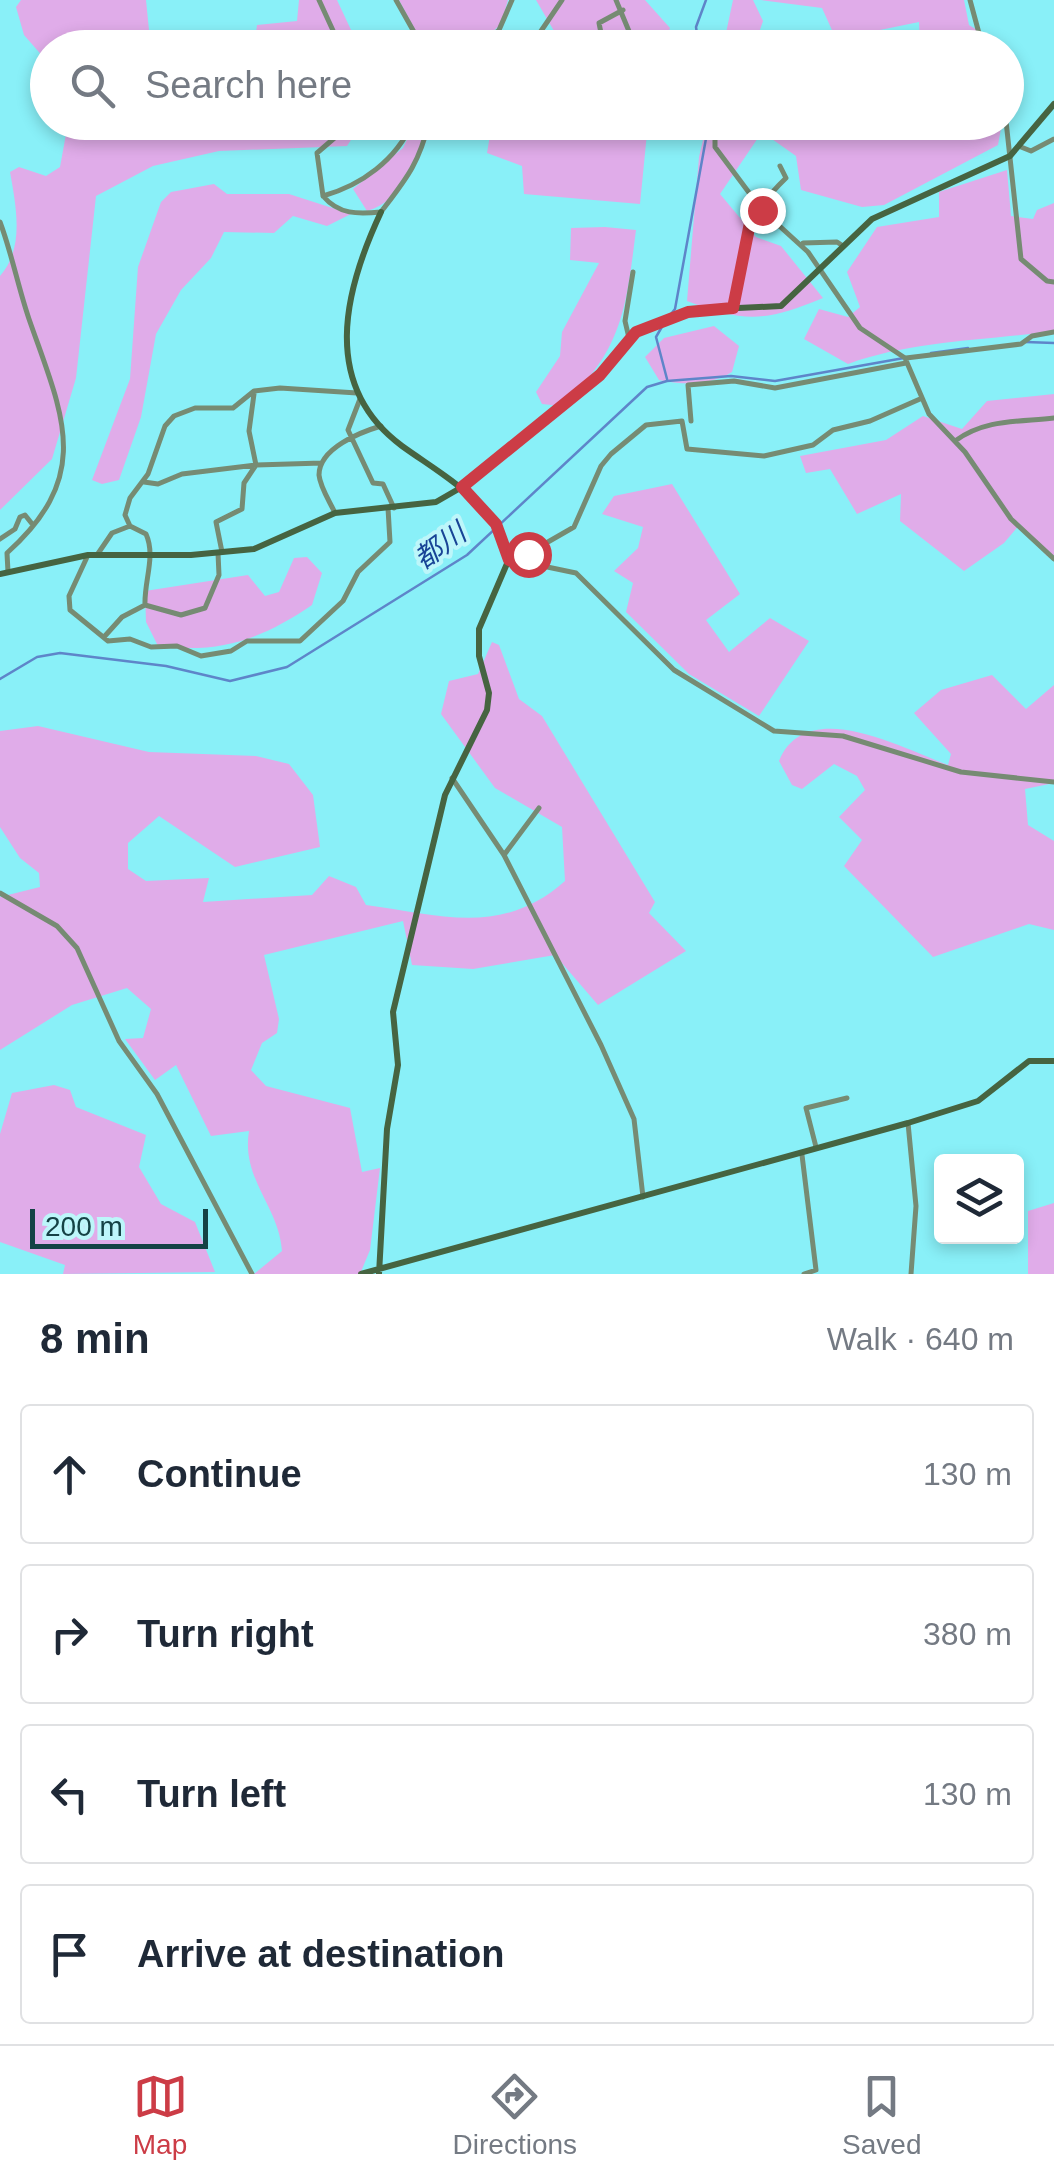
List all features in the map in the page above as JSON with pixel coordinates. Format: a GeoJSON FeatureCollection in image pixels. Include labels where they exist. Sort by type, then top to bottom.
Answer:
{"type":"FeatureCollection","features":[{"type":"Feature","properties":{"kind":"street"},"geometry":{"type":"LineString","coordinates":[[319,0],[333,30]]}},
{"type":"Feature","properties":{"kind":"street"},"geometry":{"type":"LineString","coordinates":[[396,0],[413,30]]}},
{"type":"Feature","properties":{"kind":"street"},"geometry":{"type":"LineString","coordinates":[[498,30],[512,0]]}},
{"type":"Feature","properties":{"kind":"street"},"geometry":{"type":"LineString","coordinates":[[543,30],[562,0]]}},
{"type":"Feature","properties":{"kind":"street"},"geometry":{"type":"LineString","coordinates":[[616,0],[630,30]]}},
{"type":"Feature","properties":{"kind":"street"},"geometry":{"type":"LineString","coordinates":[[970,0],[978,30]]}},
{"type":"Feature","properties":{"kind":"street"},"geometry":{"type":"LineString","coordinates":[[600,30],[600,20],[623,10]]}},
{"type":"Feature","properties":{"kind":"street"},"geometry":{"type":"LineString","coordinates":[[0,222],[59,404],[64,432],[62,472],[33,525],[7,552],[4,573],[92,555],[254,549],[334,513],[436,502],[462,487],[600,375],[630,338],[688,312],[781,306],[881,213],[1010,156],[1054,104]]}},
{"type":"Feature","properties":{"kind":"street"},"geometry":{"type":"LineString","coordinates":[[1021,147],[1032,151],[1054,139]]}},
{"type":"Feature","properties":{"kind":"street"},"geometry":{"type":"LineString","coordinates":[[333,140],[317,154],[323,196],[338,209],[357,214],[381,212]]}},
{"type":"Feature","properties":{"kind":"street"},"geometry":{"type":"LineString","coordinates":[[323,196],[350,188],[405,140]]}},
{"type":"Feature","properties":{"kind":"street"},"geometry":{"type":"LineString","coordinates":[[379,1272],[387,1129],[398,1066],[393,1012],[452,778],[487,710],[489,693],[479,656],[478,628],[509,560],[496,524],[462,487],[380,426],[359,396],[346,353],[344,327],[358,259],[381,212],[420,161],[425,140]]}},
{"type":"Feature","properties":{"kind":"street"},"geometry":{"type":"LineString","coordinates":[[715,140],[715,147],[758,204],[802,243],[860,328],[906,361],[920,400],[1012,518],[1054,559]]}},
{"type":"Feature","properties":{"kind":"street"},"geometry":{"type":"LineString","coordinates":[[1008,140],[1021,259],[1047,281],[1054,282]]}},
{"type":"Feature","properties":{"kind":"street"},"geometry":{"type":"LineString","coordinates":[[733,308],[750,223],[758,204],[786,178],[780,166]]}},
{"type":"Feature","properties":{"kind":"street"},"geometry":{"type":"LineString","coordinates":[[802,243],[837,242],[843,246]]}},
{"type":"Feature","properties":{"kind":"street"},"geometry":{"type":"LineString","coordinates":[[630,338],[625,321],[633,272]]}},
{"type":"Feature","properties":{"kind":"street"},"geometry":{"type":"LineString","coordinates":[[691,421],[688,385],[734,380],[774,388],[906,361],[1021,344],[1032,336],[1054,332]]}},
{"type":"Feature","properties":{"kind":"street"},"geometry":{"type":"LineString","coordinates":[[130,526],[126,508],[144,481],[169,420],[196,408],[233,408],[254,392],[280,388],[359,396]]}},
{"type":"Feature","properties":{"kind":"street"},"geometry":{"type":"LineString","coordinates":[[104,638],[122,617],[145,605],[181,615],[202,611],[218,575],[216,522],[242,508],[244,483],[256,465],[249,431],[254,392]]}},
{"type":"Feature","properties":{"kind":"street"},"geometry":{"type":"LineString","coordinates":[[130,526],[112,534],[92,555],[68,596],[70,610],[104,638],[130,639],[151,647],[178,646],[201,656],[231,651],[247,641],[300,641],[343,601],[358,572],[390,542],[391,508],[383,484],[373,484],[351,436],[349,421],[359,396]]}},
{"type":"Feature","properties":{"kind":"street"},"geometry":{"type":"LineString","coordinates":[[522,565],[528,554],[574,528],[606,460],[646,426],[682,421],[686,449],[764,456],[813,444],[833,430],[870,421],[920,400]]}},
{"type":"Feature","properties":{"kind":"street"},"geometry":{"type":"LineString","coordinates":[[955,441],[972,429],[994,423],[1054,418]]}},
{"type":"Feature","properties":{"kind":"street"},"geometry":{"type":"LineString","coordinates":[[334,513],[320,480],[322,463],[351,436],[380,426]]}},
{"type":"Feature","properties":{"kind":"street"},"geometry":{"type":"LineString","coordinates":[[144,481],[158,484],[182,474],[256,465],[322,463]]}},
{"type":"Feature","properties":{"kind":"street"},"geometry":{"type":"LineString","coordinates":[[0,539],[15,528],[20,517],[25,515],[33,525]]}},
{"type":"Feature","properties":{"kind":"street"},"geometry":{"type":"LineString","coordinates":[[130,526],[146,534],[152,554],[145,605]]}},
{"type":"Feature","properties":{"kind":"street"},"geometry":{"type":"LineString","coordinates":[[509,560],[576,573],[674,670],[774,731],[843,736],[961,772],[1054,782]]}},
{"type":"Feature","properties":{"kind":"street"},"geometry":{"type":"LineString","coordinates":[[452,778],[504,854],[557,950],[634,1119],[643,1197]]}},
{"type":"Feature","properties":{"kind":"street"},"geometry":{"type":"LineString","coordinates":[[504,854],[538,808]]}},
{"type":"Feature","properties":{"kind":"street"},"geometry":{"type":"LineString","coordinates":[[0,893],[57,926],[77,948],[119,1040],[156,1094],[252,1274]]}},
{"type":"Feature","properties":{"kind":"street"},"geometry":{"type":"LineString","coordinates":[[361,1274],[908,1124],[978,1101],[1029,1061],[1054,1060]]}},
{"type":"Feature","properties":{"kind":"street"},"geometry":{"type":"LineString","coordinates":[[816,1151],[806,1108],[847,1098]]}},
{"type":"Feature","properties":{"kind":"street"},"geometry":{"type":"LineString","coordinates":[[908,1124],[916,1206],[911,1274]]}},
{"type":"Feature","properties":{"kind":"street"},"geometry":{"type":"LineString","coordinates":[[802,1155],[816,1270],[804,1274]]}},
{"type":"Feature","properties":{"kind":"shaded area"},"geometry":{"type":"Polygon","coordinates":[[[21,0],[146,0],[149,30],[30,30],[30,42],[24,35],[16,7],[21,0]]]}},
{"type":"Feature","properties":{"kind":"shaded area"},"geometry":{"type":"Polygon","coordinates":[[[299,0],[337,0],[351,30],[256,30],[257,25],[297,21],[299,0]]]}},
{"type":"Feature","properties":{"kind":"shaded area"},"geometry":{"type":"Polygon","coordinates":[[[399,0],[508,0],[501,24],[494,30],[415,30],[399,0]]]}},
{"type":"Feature","properties":{"kind":"shaded area"},"geometry":{"type":"Polygon","coordinates":[[[536,0],[645,0],[670,28],[669,30],[553,30],[536,0]]]}},
{"type":"Feature","properties":{"kind":"shaded area"},"geometry":{"type":"Polygon","coordinates":[[[733,0],[753,0],[763,21],[760,30],[727,30],[733,0]]]}},
{"type":"Feature","properties":{"kind":"shaded area"},"geometry":{"type":"Polygon","coordinates":[[[761,0],[964,0],[969,25],[977,30],[919,30],[919,22],[880,30],[832,30],[822,8],[761,0]]]}},
{"type":"Feature","properties":{"kind":"shaded area"},"geometry":{"type":"Polygon","coordinates":[[[65,140],[351,140],[347,146],[219,151],[153,166],[96,196],[76,378],[52,459],[0,510],[0,276],[13,253],[17,226],[10,172],[19,167],[46,176],[60,167],[65,140]]]}},
{"type":"Feature","properties":{"kind":"shaded area"},"geometry":{"type":"Polygon","coordinates":[[[407,140],[426,140],[401,187],[380,206],[367,211],[353,189],[403,148],[407,140]]]}},
{"type":"Feature","properties":{"kind":"shaded area"},"geometry":{"type":"Polygon","coordinates":[[[489,140],[646,140],[640,204],[524,194],[522,166],[487,153],[489,140]]]}},
{"type":"Feature","properties":{"kind":"shaded area"},"geometry":{"type":"Polygon","coordinates":[[[703,140],[757,140],[720,194],[756,237],[781,246],[823,298],[785,312],[755,317],[687,301],[703,140]]]}},
{"type":"Feature","properties":{"kind":"shaded area"},"geometry":{"type":"Polygon","coordinates":[[[773,140],[999,140],[998,145],[884,205],[862,207],[801,190],[796,156],[773,140]]]}},
{"type":"Feature","properties":{"kind":"shaded area"},"geometry":{"type":"Polygon","coordinates":[[[1007,170],[1011,216],[1033,219],[1037,210],[1054,203],[1054,331],[899,350],[848,364],[804,339],[819,309],[848,317],[860,307],[847,272],[877,227],[939,217],[939,192],[1007,170]]]}},
{"type":"Feature","properties":{"kind":"shaded area"},"geometry":{"type":"Polygon","coordinates":[[[214,184],[227,194],[289,194],[351,214],[327,226],[293,216],[274,233],[224,232],[211,258],[181,290],[156,334],[141,417],[119,480],[102,484],[92,480],[130,379],[138,267],[161,202],[171,192],[214,184]]]}},
{"type":"Feature","properties":{"kind":"shaded area"},"geometry":{"type":"Polygon","coordinates":[[[571,228],[636,230],[618,327],[582,386],[561,406],[542,404],[536,392],[560,356],[562,332],[599,263],[570,260],[571,228]]]}},
{"type":"Feature","properties":{"kind":"shaded area"},"geometry":{"type":"Polygon","coordinates":[[[714,326],[739,346],[732,372],[696,383],[659,380],[645,357],[664,338],[714,326]]]}},
{"type":"Feature","properties":{"kind":"shaded area"},"geometry":{"type":"Polygon","coordinates":[[[1054,394],[1054,555],[1047,556],[1020,524],[1004,543],[964,571],[900,521],[901,494],[857,514],[830,469],[806,473],[800,456],[886,440],[923,416],[962,429],[987,401],[1054,394]]]}},
{"type":"Feature","properties":{"kind":"shaded area"},"geometry":{"type":"Polygon","coordinates":[[[672,484],[740,594],[706,620],[729,652],[770,618],[809,641],[759,716],[689,674],[626,612],[633,583],[614,571],[638,548],[643,527],[602,514],[614,496],[672,484]]]}},
{"type":"Feature","properties":{"kind":"shaded area"},"geometry":{"type":"Polygon","coordinates":[[[307,557],[322,573],[312,605],[258,635],[221,646],[158,646],[146,622],[145,591],[248,575],[265,596],[279,592],[294,558],[307,557]]]}},
{"type":"Feature","properties":{"kind":"shaded area"},"geometry":{"type":"Polygon","coordinates":[[[492,642],[499,645],[519,699],[542,716],[655,902],[649,913],[686,951],[598,1005],[555,955],[473,969],[412,965],[403,921],[264,955],[279,1019],[277,1033],[262,1043],[251,1070],[266,1086],[350,1108],[362,1172],[380,1168],[370,1250],[360,1274],[254,1274],[282,1251],[274,1220],[250,1164],[249,1131],[211,1136],[176,1065],[155,1080],[125,1039],[143,1038],[151,1009],[127,988],[72,1005],[0,1050],[0,897],[40,887],[39,873],[20,858],[0,827],[0,731],[38,726],[149,752],[256,756],[289,764],[313,795],[320,847],[235,867],[159,816],[128,843],[128,869],[146,881],[209,878],[203,902],[312,895],[329,876],[356,887],[366,905],[445,917],[494,916],[541,899],[565,881],[562,827],[495,788],[441,714],[449,681],[478,674],[492,642]]]}},
{"type":"Feature","properties":{"kind":"shaded area"},"geometry":{"type":"Polygon","coordinates":[[[992,675],[1026,709],[1054,685],[1054,783],[1025,789],[1028,825],[1054,841],[1054,930],[1029,924],[933,957],[844,866],[862,840],[839,817],[865,790],[857,776],[834,764],[802,789],[792,785],[779,761],[792,742],[810,731],[832,729],[881,739],[948,765],[951,754],[914,713],[941,690],[992,675]]]}},
{"type":"Feature","properties":{"kind":"shaded area"},"geometry":{"type":"Polygon","coordinates":[[[54,1085],[70,1090],[76,1107],[146,1135],[139,1167],[161,1204],[195,1222],[215,1272],[63,1274],[65,1265],[0,1242],[0,1134],[12,1093],[54,1085]]]}},
{"type":"Feature","properties":{"kind":"shaded area"},"geometry":{"type":"Polygon","coordinates":[[[1054,1203],[1054,1274],[1028,1274],[1028,1211],[1054,1203]]]}},
{"type":"Feature","properties":{"kind":"waterway","name":"都川"},"geometry":{"type":"LineString","coordinates":[[696,30],[706,0]]}},
{"type":"Feature","properties":{"kind":"waterway","name":"都川"},"geometry":{"type":"LineString","coordinates":[[667,319],[675,309],[706,140]]}},
{"type":"Feature","properties":{"kind":"waterway","name":"都川"},"geometry":{"type":"LineString","coordinates":[[663,325],[656,337],[667,379]]}},
{"type":"Feature","properties":{"kind":"waterway"},"geometry":{"type":"LineString","coordinates":[[1026,342],[1054,343]]}},
{"type":"Feature","properties":{"kind":"waterway"},"geometry":{"type":"LineString","coordinates":[[931,353],[968,348]]}},
{"type":"Feature","properties":{"kind":"waterway","name":"都川"},"geometry":{"type":"LineString","coordinates":[[0,679],[37,657],[60,653],[166,666],[230,681],[287,667],[467,555],[647,387],[667,381],[731,376],[775,381],[904,358]]}},
{"type":"Feature","properties":{"kind":"route"},"geometry":{"type":"LineString","coordinates":[[528,554],[522,565],[509,560],[496,524],[462,487],[600,375],[636,332],[688,312],[733,308],[750,223],[758,204],[762,210]]}}]}
